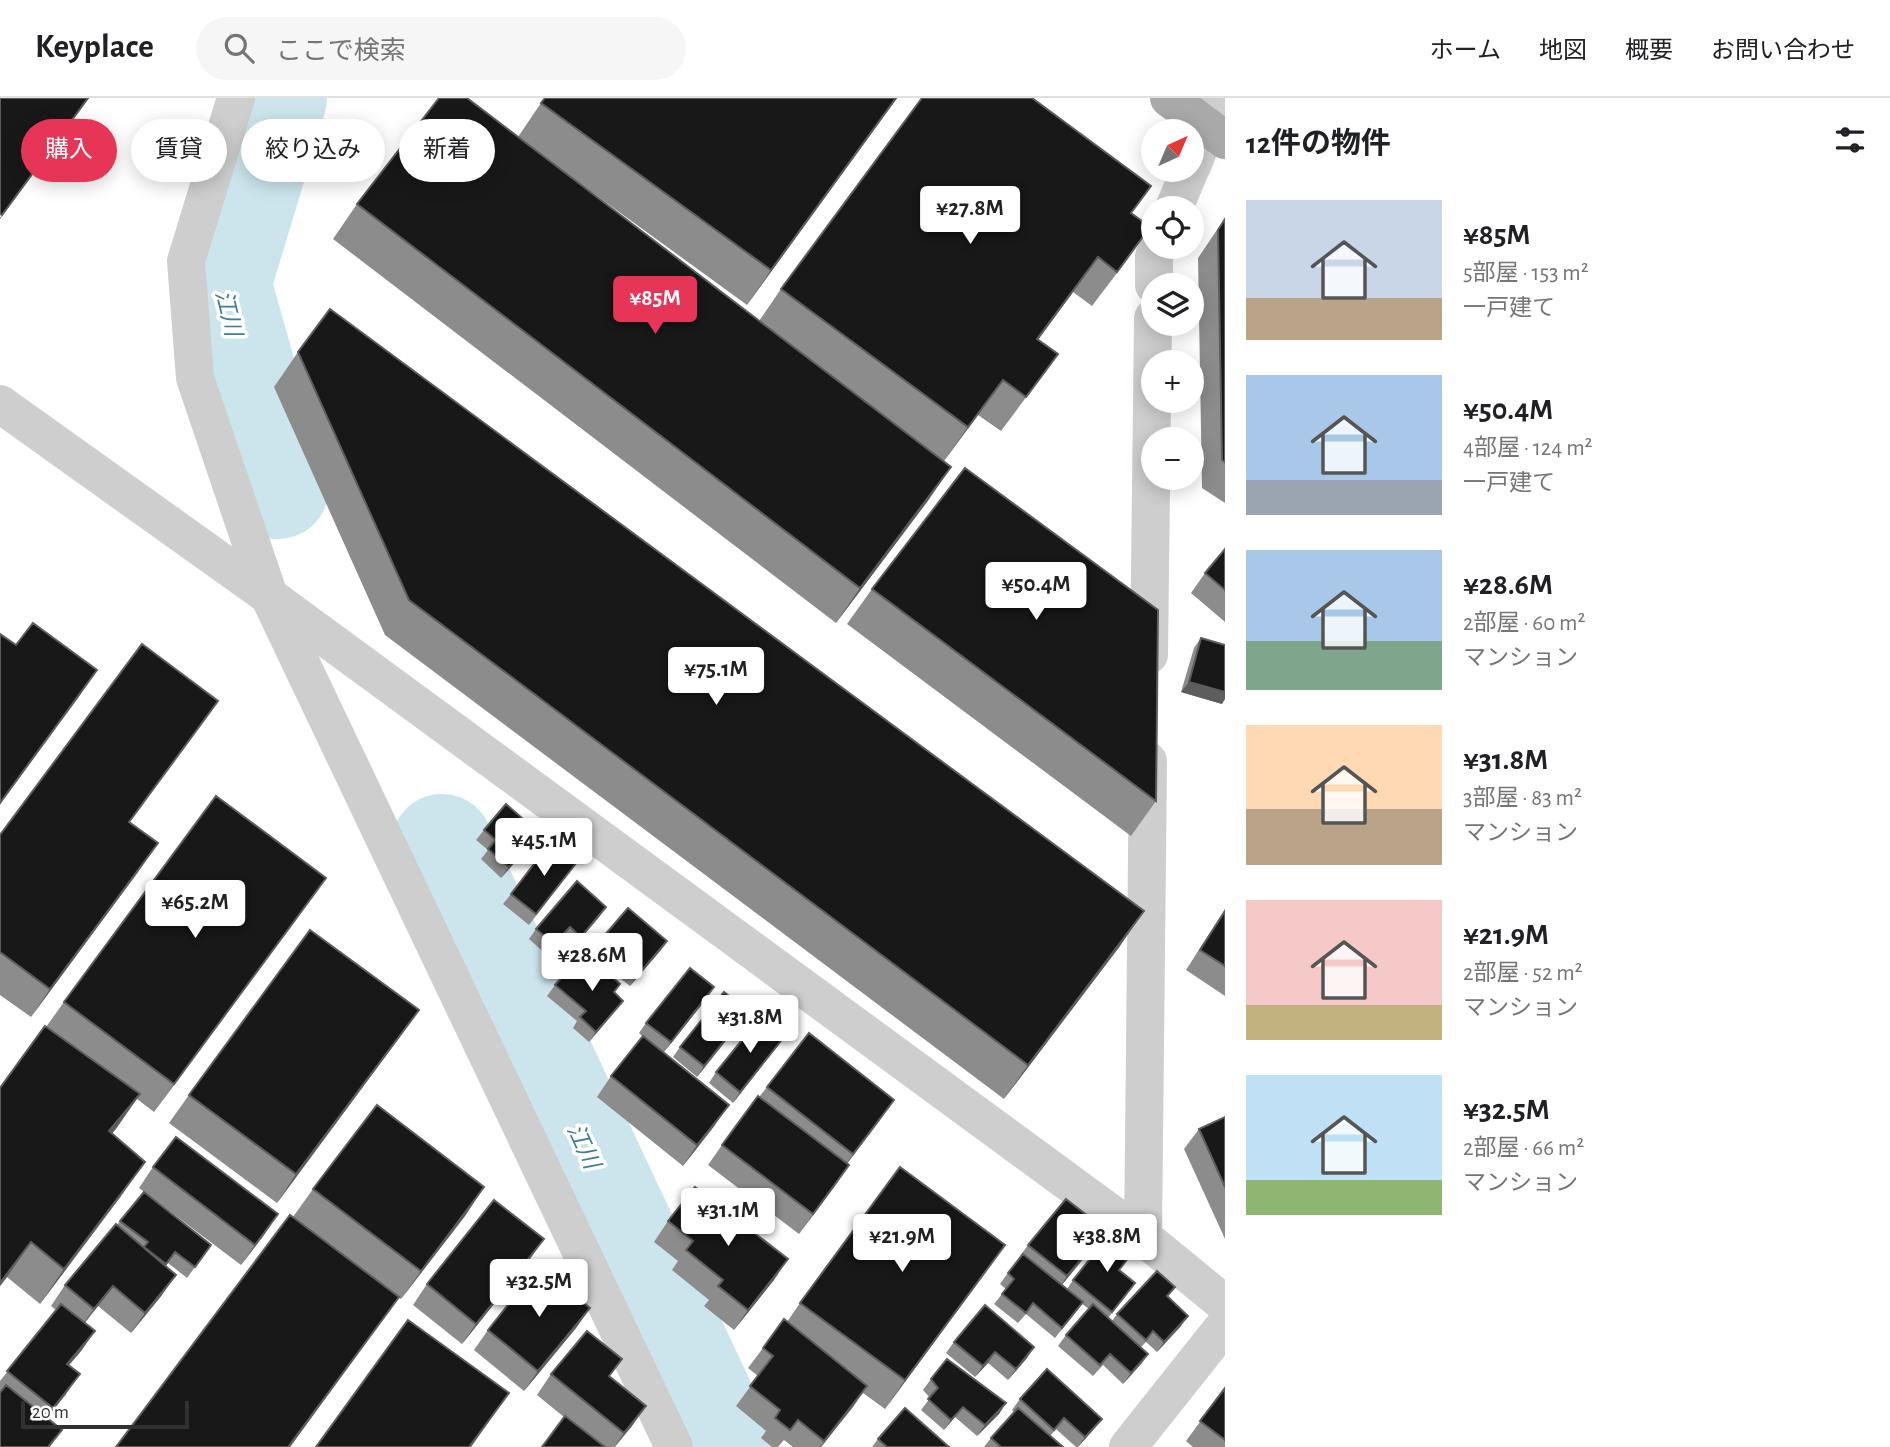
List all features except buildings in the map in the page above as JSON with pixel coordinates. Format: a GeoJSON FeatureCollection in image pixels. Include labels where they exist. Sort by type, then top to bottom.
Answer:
{"type":"FeatureCollection","features":[{"type":"Feature","properties":{"kind":"main road"},"geometry":{"type":"LineString","coordinates":[[1169,98],[1217,122]]}},
{"type":"Feature","properties":{"kind":"street"},"geometry":{"type":"LineString","coordinates":[[236,98],[186,261],[195,378],[269,596],[674,1447]]}},
{"type":"Feature","properties":{"kind":"street"},"geometry":{"type":"LineString","coordinates":[[1204,145],[1217,122]]}},
{"type":"Feature","properties":{"kind":"street"},"geometry":{"type":"LineString","coordinates":[[1143,1237],[1153,336]]}},
{"type":"Feature","properties":{"kind":"street"},"geometry":{"type":"LineString","coordinates":[[0,404],[269,596],[1143,1237],[1225,1304]]}},
{"type":"Feature","properties":{"kind":"street"},"geometry":{"type":"LineString","coordinates":[[1128,1447],[1225,1325]]}},
{"type":"Feature","properties":{"kind":"waterway","name":"江川"},"geometry":{"type":"LineString","coordinates":[[276,98],[220,284],[278,488]]}},
{"type":"Feature","properties":{"kind":"waterway","name":"江川"},"geometry":{"type":"LineString","coordinates":[[442,845],[725,1447]]}}]}
